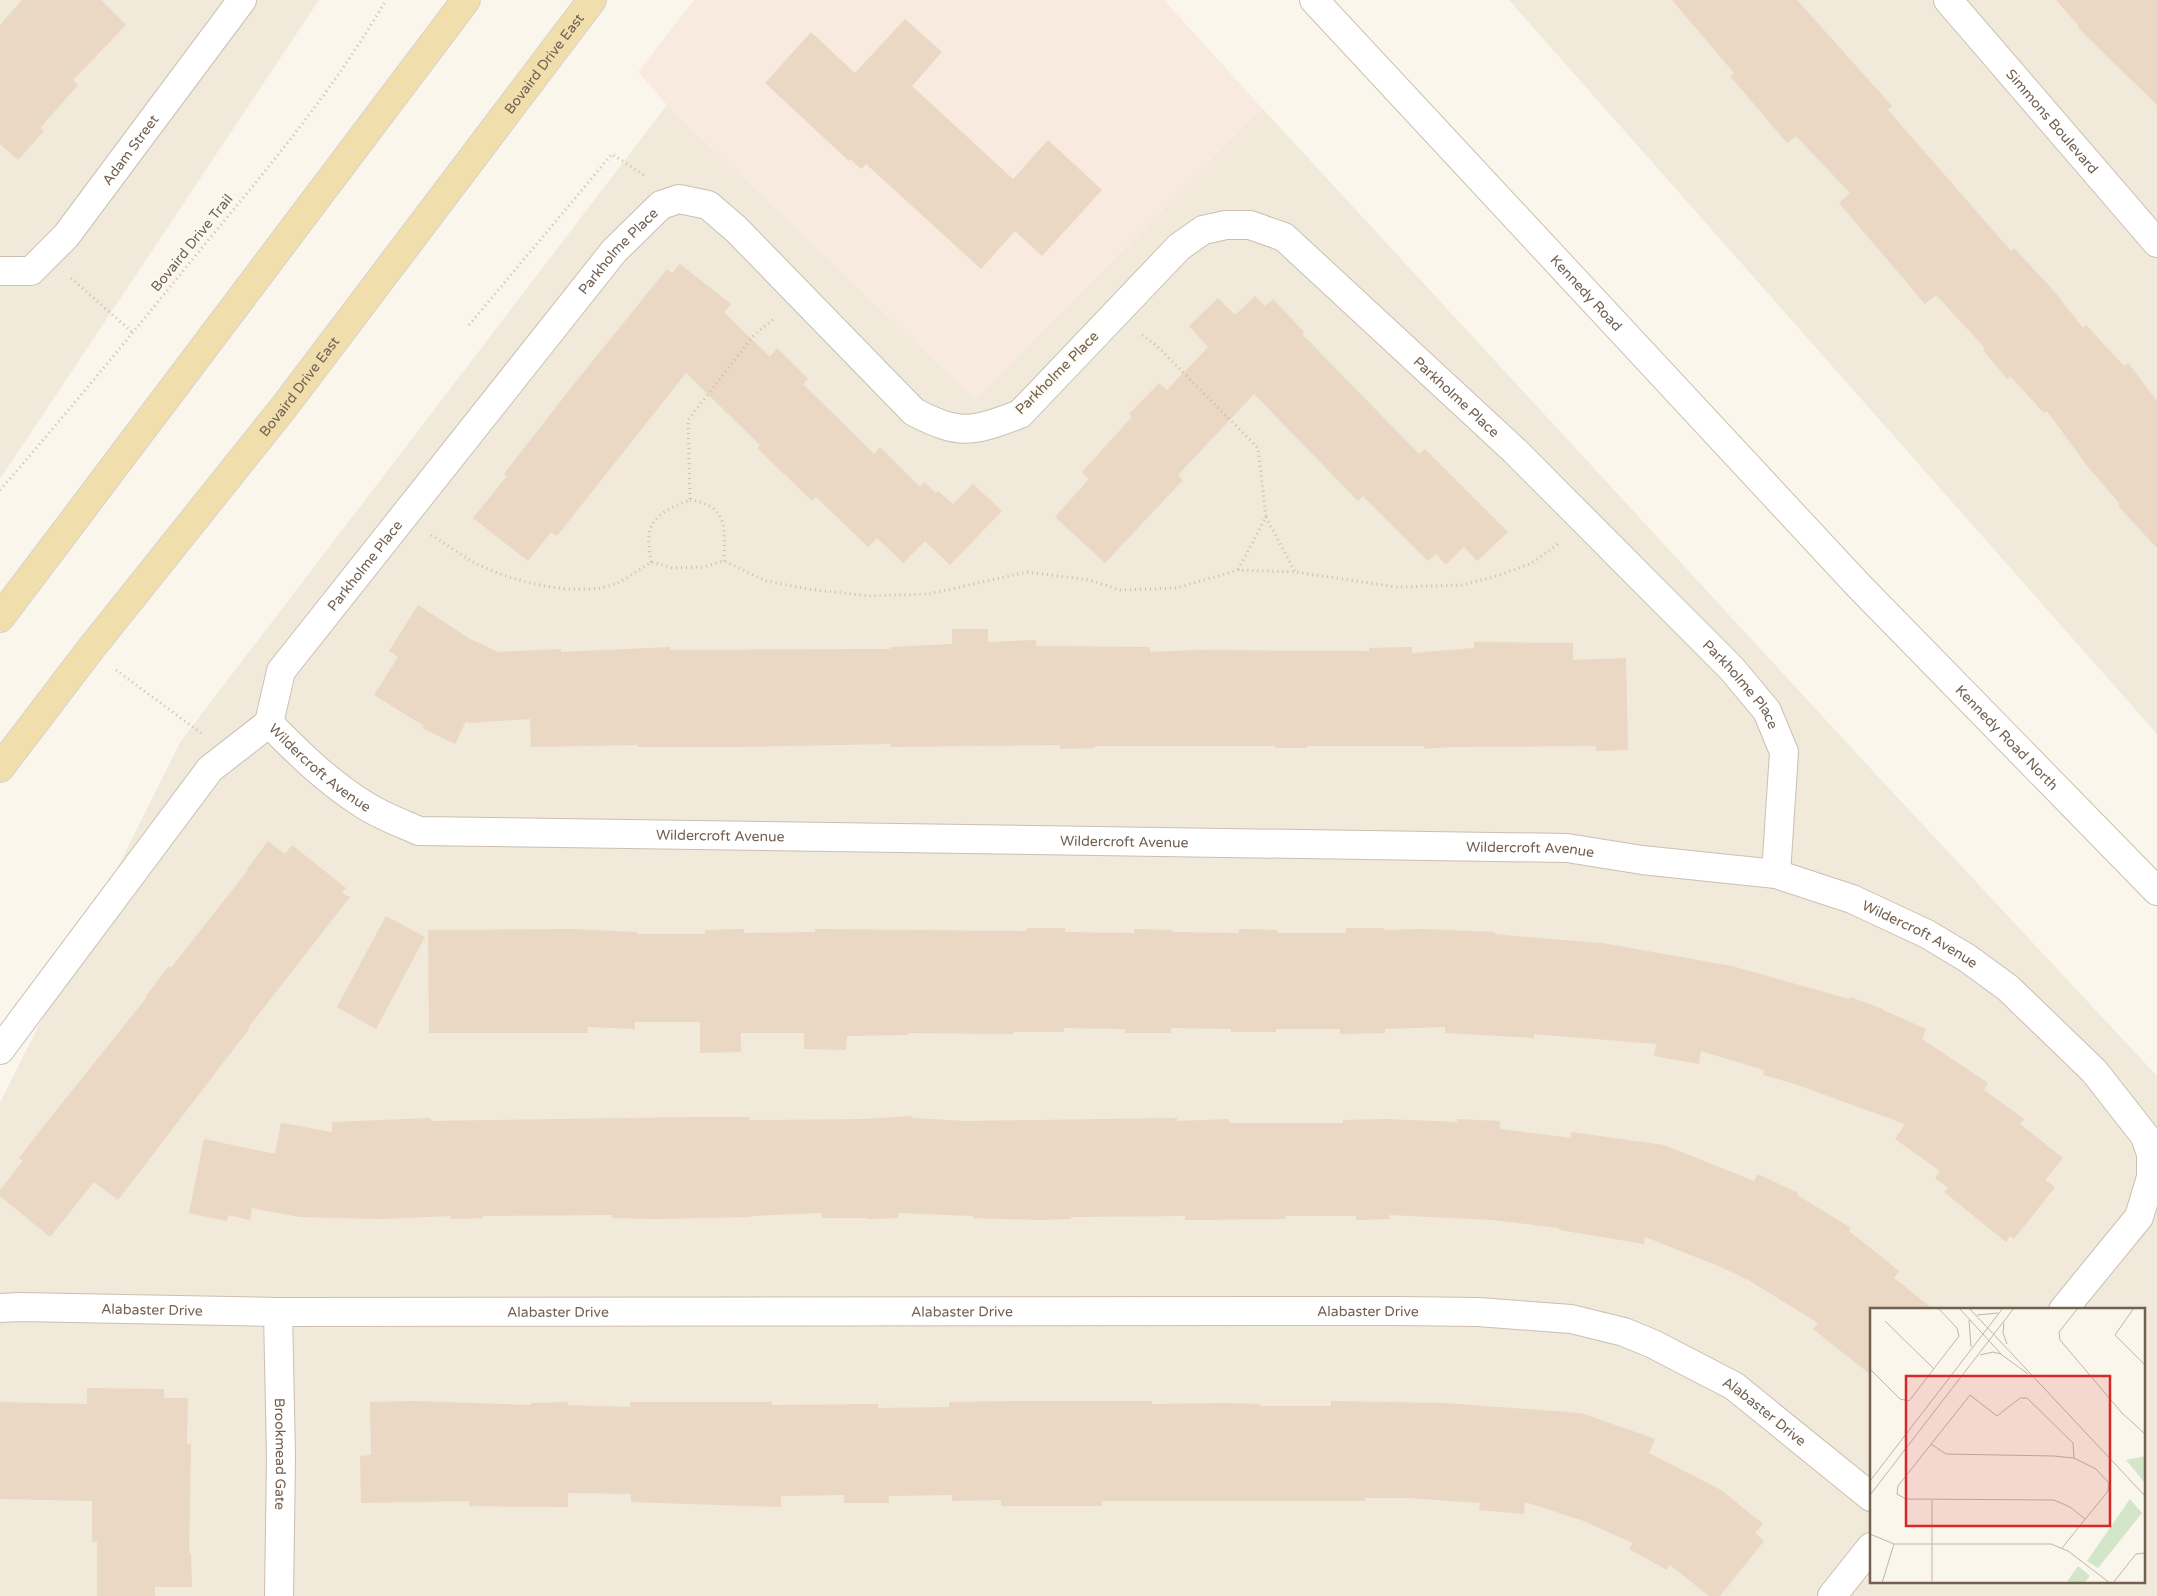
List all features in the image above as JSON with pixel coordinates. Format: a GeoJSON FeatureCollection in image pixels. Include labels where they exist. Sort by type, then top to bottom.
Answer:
{"type":"FeatureCollection","features":[{"type":"Feature","properties":{"kind":"main road"},"geometry":{"type":"LineString","coordinates":[[0,618],[466,0]]}},
{"type":"Feature","properties":{"kind":"main road","name":"Bovaird Drive East"},"geometry":{"type":"LineString","coordinates":[[0,768],[89,651],[284,407],[592,0]]}},
{"type":"Feature","properties":{"kind":"street","name":"Adam Street"},"geometry":{"type":"LineString","coordinates":[[0,271],[31,271],[66,236],[242,0]]}},
{"type":"Feature","properties":{"kind":"street","name":"Kennedy Road"},"geometry":{"type":"LineString","coordinates":[[1314,0],[1858,585]]}},
{"type":"Feature","properties":{"kind":"street","name":"Simmons Boulevard"},"geometry":{"type":"LineString","coordinates":[[1948,0],[2157,243]]}},
{"type":"Feature","properties":{"kind":"street","name":"Parkholme Place"},"geometry":{"type":"LineString","coordinates":[[269,723],[281,671],[614,251],[661,205],[679,199],[708,205],[736,229],[914,412],[938,424],[961,431],[990,425],[1020,414],[1179,247],[1203,230],[1226,225],[1250,225],[1284,237],[1515,451],[1732,670],[1767,711],[1784,752],[1776,874]]}},
{"type":"Feature","properties":{"kind":"street","name":"Kennedy Road North"},"geometry":{"type":"LineString","coordinates":[[1858,585],[2157,891]]}},
{"type":"Feature","properties":{"kind":"street","name":"Wildercroft Avenue"},"geometry":{"type":"LineString","coordinates":[[0,1050],[210,769],[269,723],[309,765],[332,783],[366,807],[418,831],[1567,848],[1642,860],[1776,874],[1852,899],[1927,934],[1979,966],[2008,988],[2094,1071],[2145,1136],[2151,1154],[2151,1177],[2139,1217],[2065,1308]]}},
{"type":"Feature","properties":{"kind":"street","name":"Alabaster Drive"},"geometry":{"type":"LineString","coordinates":[[0,1308],[20,1306],[278,1312],[1397,1311],[1478,1312],[1571,1320],[1624,1332],[1646,1341],[1734,1386],[1870,1496]]}},
{"type":"Feature","properties":{"kind":"street","name":"Brookmead Gate"},"geometry":{"type":"LineString","coordinates":[[278,1312],[281,1458],[279,1596]]}},
{"type":"Feature","properties":{"kind":"street"},"geometry":{"type":"LineString","coordinates":[[1832,1596],[1870,1548]]}},
{"type":"Feature","properties":{"kind":"path","name":"Bovaird Drive Trail"},"geometry":{"type":"LineString","coordinates":[[0,490],[55,428],[295,135],[370,28],[386,0]]}},
{"type":"Feature","properties":{"kind":"path"},"geometry":{"type":"LineString","coordinates":[[469,325],[612,154],[679,199]]}},
{"type":"Feature","properties":{"kind":"path"},"geometry":{"type":"LineString","coordinates":[[70,278],[132,333]]}},
{"type":"Feature","properties":{"kind":"path"},"geometry":{"type":"LineString","coordinates":[[690,500],[688,420],[754,335],[801,295]]}},
{"type":"Feature","properties":{"kind":"path"},"geometry":{"type":"LineString","coordinates":[[1115,314],[1157,346],[1258,448],[1266,517],[1295,572]]}},
{"type":"Feature","properties":{"kind":"path"},"geometry":{"type":"LineString","coordinates":[[650,562],[649,532],[659,517],[674,506],[690,500],[709,505],[722,519],[725,528],[724,561]]}},
{"type":"Feature","properties":{"kind":"path"},"geometry":{"type":"LineString","coordinates":[[404,517],[477,564],[521,580],[565,590],[588,590],[618,583],[650,562],[673,568],[703,566],[724,561],[766,581],[868,596],[929,594],[1027,572],[1090,580],[1120,590],[1176,588],[1238,570],[1295,572],[1397,587],[1462,585],[1497,576],[1532,563],[1566,539],[1583,519]]}},
{"type":"Feature","properties":{"kind":"path"},"geometry":{"type":"LineString","coordinates":[[1238,570],[1266,517]]}},
{"type":"Feature","properties":{"kind":"path"},"geometry":{"type":"LineString","coordinates":[[89,651],[229,754]]}},
{"type":"Feature","properties":{"kind":"shaded area"},"geometry":{"type":"Polygon","coordinates":[[[0,0],[319,0],[0,479],[0,0]]]}},
{"type":"Feature","properties":{"kind":"shaded area"},"geometry":{"type":"Polygon","coordinates":[[[694,0],[1164,0],[1262,108],[975,399],[667,105],[638,72],[694,0]]]}},
{"type":"Feature","properties":{"kind":"shaded area"},"geometry":{"type":"Polygon","coordinates":[[[1509,0],[2157,0],[2157,734],[1509,0]]]}},
{"type":"Feature","properties":{"kind":"shaded area"},"geometry":{"type":"Polygon","coordinates":[[[667,105],[975,399],[1262,108],[1883,782],[2157,1076],[2157,1596],[0,1596],[0,1103],[181,741],[667,105]]]}},
{"type":"Feature","properties":{"kind":"building"},"geometry":{"type":"Polygon","coordinates":[[[22,0],[101,0],[126,25],[73,80],[78,85],[40,128],[44,131],[18,160],[0,144],[0,25],[22,0]]]}},
{"type":"Feature","properties":{"kind":"building"},"geometry":{"type":"Polygon","coordinates":[[[1672,0],[1797,0],[1892,106],[1888,110],[2011,251],[2014,248],[2053,290],[2083,328],[2086,325],[2124,366],[2128,363],[2157,401],[2157,548],[2118,506],[2120,504],[2088,467],[2047,411],[2044,413],[2010,376],[2007,379],[1983,350],[1985,348],[1936,295],[1925,304],[1839,203],[1850,193],[1796,136],[1787,143],[1730,76],[1734,73],[1672,0]]]}},
{"type":"Feature","properties":{"kind":"building"},"geometry":{"type":"Polygon","coordinates":[[[2056,0],[2157,0],[2157,105],[2078,28],[2079,26],[2056,0]]]}},
{"type":"Feature","properties":{"kind":"building"},"geometry":{"type":"Polygon","coordinates":[[[905,19],[942,52],[912,86],[1013,179],[1048,140],[1102,190],[1042,256],[1015,231],[981,269],[866,164],[861,169],[850,159],[849,161],[765,83],[811,32],[855,73],[905,19]]]}},
{"type":"Feature","properties":{"kind":"building"},"geometry":{"type":"Polygon","coordinates":[[[680,264],[731,304],[724,312],[770,357],[777,348],[808,379],[803,384],[874,454],[880,447],[920,487],[924,482],[936,493],[938,491],[953,504],[973,484],[1002,511],[950,565],[925,541],[903,563],[877,538],[868,547],[816,497],[812,501],[757,448],[760,445],[686,373],[557,536],[551,532],[528,561],[473,518],[507,476],[504,474],[574,384],[667,269],[672,273],[680,264]]]}},
{"type":"Feature","properties":{"kind":"building"},"geometry":{"type":"Polygon","coordinates":[[[1255,296],[1265,306],[1273,299],[1304,332],[1302,334],[1419,454],[1425,449],[1508,532],[1477,561],[1464,547],[1446,565],[1436,554],[1428,561],[1363,496],[1358,501],[1254,394],[1178,475],[1183,480],[1105,563],[1055,517],[1089,479],[1082,472],[1132,417],[1129,414],[1159,383],[1167,390],[1208,347],[1189,326],[1218,298],[1235,315],[1255,296]]]}},
{"type":"Feature","properties":{"kind":"building"},"geometry":{"type":"Polygon","coordinates":[[[418,605],[470,639],[498,652],[561,649],[561,652],[670,647],[670,650],[890,649],[890,647],[952,644],[952,629],[988,629],[988,642],[1036,640],[1036,646],[1150,647],[1150,652],[1197,650],[1369,651],[1369,648],[1412,647],[1412,653],[1474,648],[1474,642],[1573,643],[1573,660],[1626,658],[1628,750],[1596,751],[1596,746],[1452,747],[1424,749],[1424,746],[1307,746],[1307,748],[1275,748],[1275,746],[1095,746],[1095,748],[1060,749],[1060,745],[890,747],[890,744],[742,747],[638,747],[638,745],[531,747],[530,719],[469,723],[466,721],[455,744],[422,728],[424,726],[374,695],[398,657],[389,651],[418,605]]]}},
{"type":"Feature","properties":{"kind":"building"},"geometry":{"type":"Polygon","coordinates":[[[268,841],[285,854],[292,845],[346,888],[342,893],[350,897],[118,1200],[94,1182],[50,1237],[0,1196],[0,1190],[23,1161],[19,1158],[147,997],[169,966],[171,968],[248,870],[268,841]]]}},
{"type":"Feature","properties":{"kind":"building"},"geometry":{"type":"Polygon","coordinates":[[[386,916],[425,937],[376,1029],[337,1007],[386,916]]]}},
{"type":"Feature","properties":{"kind":"building"},"geometry":{"type":"Polygon","coordinates":[[[1027,928],[1065,928],[1065,932],[1134,933],[1134,929],[1172,930],[1172,932],[1239,933],[1239,929],[1277,930],[1277,933],[1346,933],[1346,928],[1495,932],[1495,934],[1602,943],[1732,966],[1849,999],[1850,997],[1883,1009],[1926,1029],[1922,1039],[1988,1083],[1984,1090],[2024,1119],[2020,1124],[2063,1158],[2045,1180],[2055,1187],[2014,1239],[2010,1236],[2006,1242],[1944,1192],[1948,1188],[1935,1178],[1940,1171],[1895,1139],[1905,1124],[1792,1083],[1763,1075],[1764,1070],[1701,1051],[1699,1064],[1654,1056],[1656,1044],[1534,1034],[1534,1038],[1445,1033],[1445,1027],[1385,1029],[1385,1033],[1340,1034],[1340,1029],[1276,1029],[1276,1032],[1231,1032],[1231,1029],[1171,1028],[1171,1033],[1125,1033],[1125,1029],[1064,1028],[1064,1032],[1013,1032],[1013,1034],[908,1033],[908,1035],[847,1036],[846,1050],[804,1049],[804,1033],[741,1033],[741,1052],[700,1053],[700,1022],[635,1022],[635,1029],[587,1027],[588,1033],[429,1033],[428,930],[571,929],[637,932],[637,934],[705,934],[705,930],[744,929],[744,933],[815,932],[815,929],[1027,931],[1027,928]]]}},
{"type":"Feature","properties":{"kind":"building"},"geometry":{"type":"Polygon","coordinates":[[[912,1116],[912,1118],[966,1121],[1177,1118],[1177,1121],[1229,1119],[1229,1123],[1343,1123],[1343,1120],[1386,1119],[1457,1122],[1457,1119],[1500,1121],[1500,1129],[1571,1138],[1571,1132],[1664,1145],[1754,1181],[1758,1174],[1798,1193],[1797,1195],[1851,1228],[1849,1231],[1899,1271],[1894,1278],[1932,1308],[1870,1308],[1870,1374],[1813,1329],[1818,1323],[1750,1281],[1721,1267],[1645,1237],[1644,1244],[1559,1230],[1559,1228],[1492,1220],[1390,1215],[1390,1219],[1356,1220],[1356,1216],[1285,1216],[1285,1219],[1185,1220],[1185,1216],[1071,1217],[1071,1219],[1038,1220],[898,1213],[898,1218],[867,1219],[822,1218],[822,1213],[655,1219],[612,1218],[612,1215],[483,1216],[483,1218],[451,1219],[451,1216],[382,1219],[300,1217],[252,1208],[250,1220],[228,1215],[227,1221],[189,1213],[204,1139],[275,1154],[281,1123],[332,1132],[332,1122],[431,1118],[431,1121],[697,1117],[749,1117],[749,1120],[866,1119],[912,1116]]]}},
{"type":"Feature","properties":{"kind":"building"},"geometry":{"type":"Polygon","coordinates":[[[87,1388],[164,1389],[164,1398],[188,1398],[187,1444],[191,1444],[189,1553],[191,1553],[192,1587],[155,1587],[155,1596],[97,1596],[97,1542],[92,1542],[92,1501],[0,1499],[0,1402],[87,1404],[87,1388]]]}},
{"type":"Feature","properties":{"kind":"building"},"geometry":{"type":"Polygon","coordinates":[[[415,1401],[531,1405],[531,1403],[568,1402],[568,1405],[630,1407],[630,1402],[772,1402],[772,1405],[878,1404],[878,1408],[949,1407],[949,1402],[1016,1401],[1152,1401],[1152,1404],[1225,1403],[1260,1404],[1260,1406],[1331,1406],[1331,1401],[1444,1403],[1581,1413],[1655,1439],[1649,1453],[1721,1490],[1763,1524],[1755,1533],[1764,1541],[1720,1596],[1709,1596],[1670,1565],[1667,1570],[1629,1549],[1633,1543],[1581,1520],[1525,1502],[1524,1514],[1479,1510],[1480,1503],[1407,1498],[1365,1498],[1365,1501],[1102,1501],[1102,1506],[1001,1506],[1001,1500],[952,1501],[952,1495],[889,1496],[889,1503],[844,1503],[844,1495],[781,1496],[781,1507],[631,1502],[631,1494],[568,1493],[568,1507],[469,1506],[469,1501],[361,1503],[360,1456],[371,1455],[370,1402],[415,1401]]]}}]}
